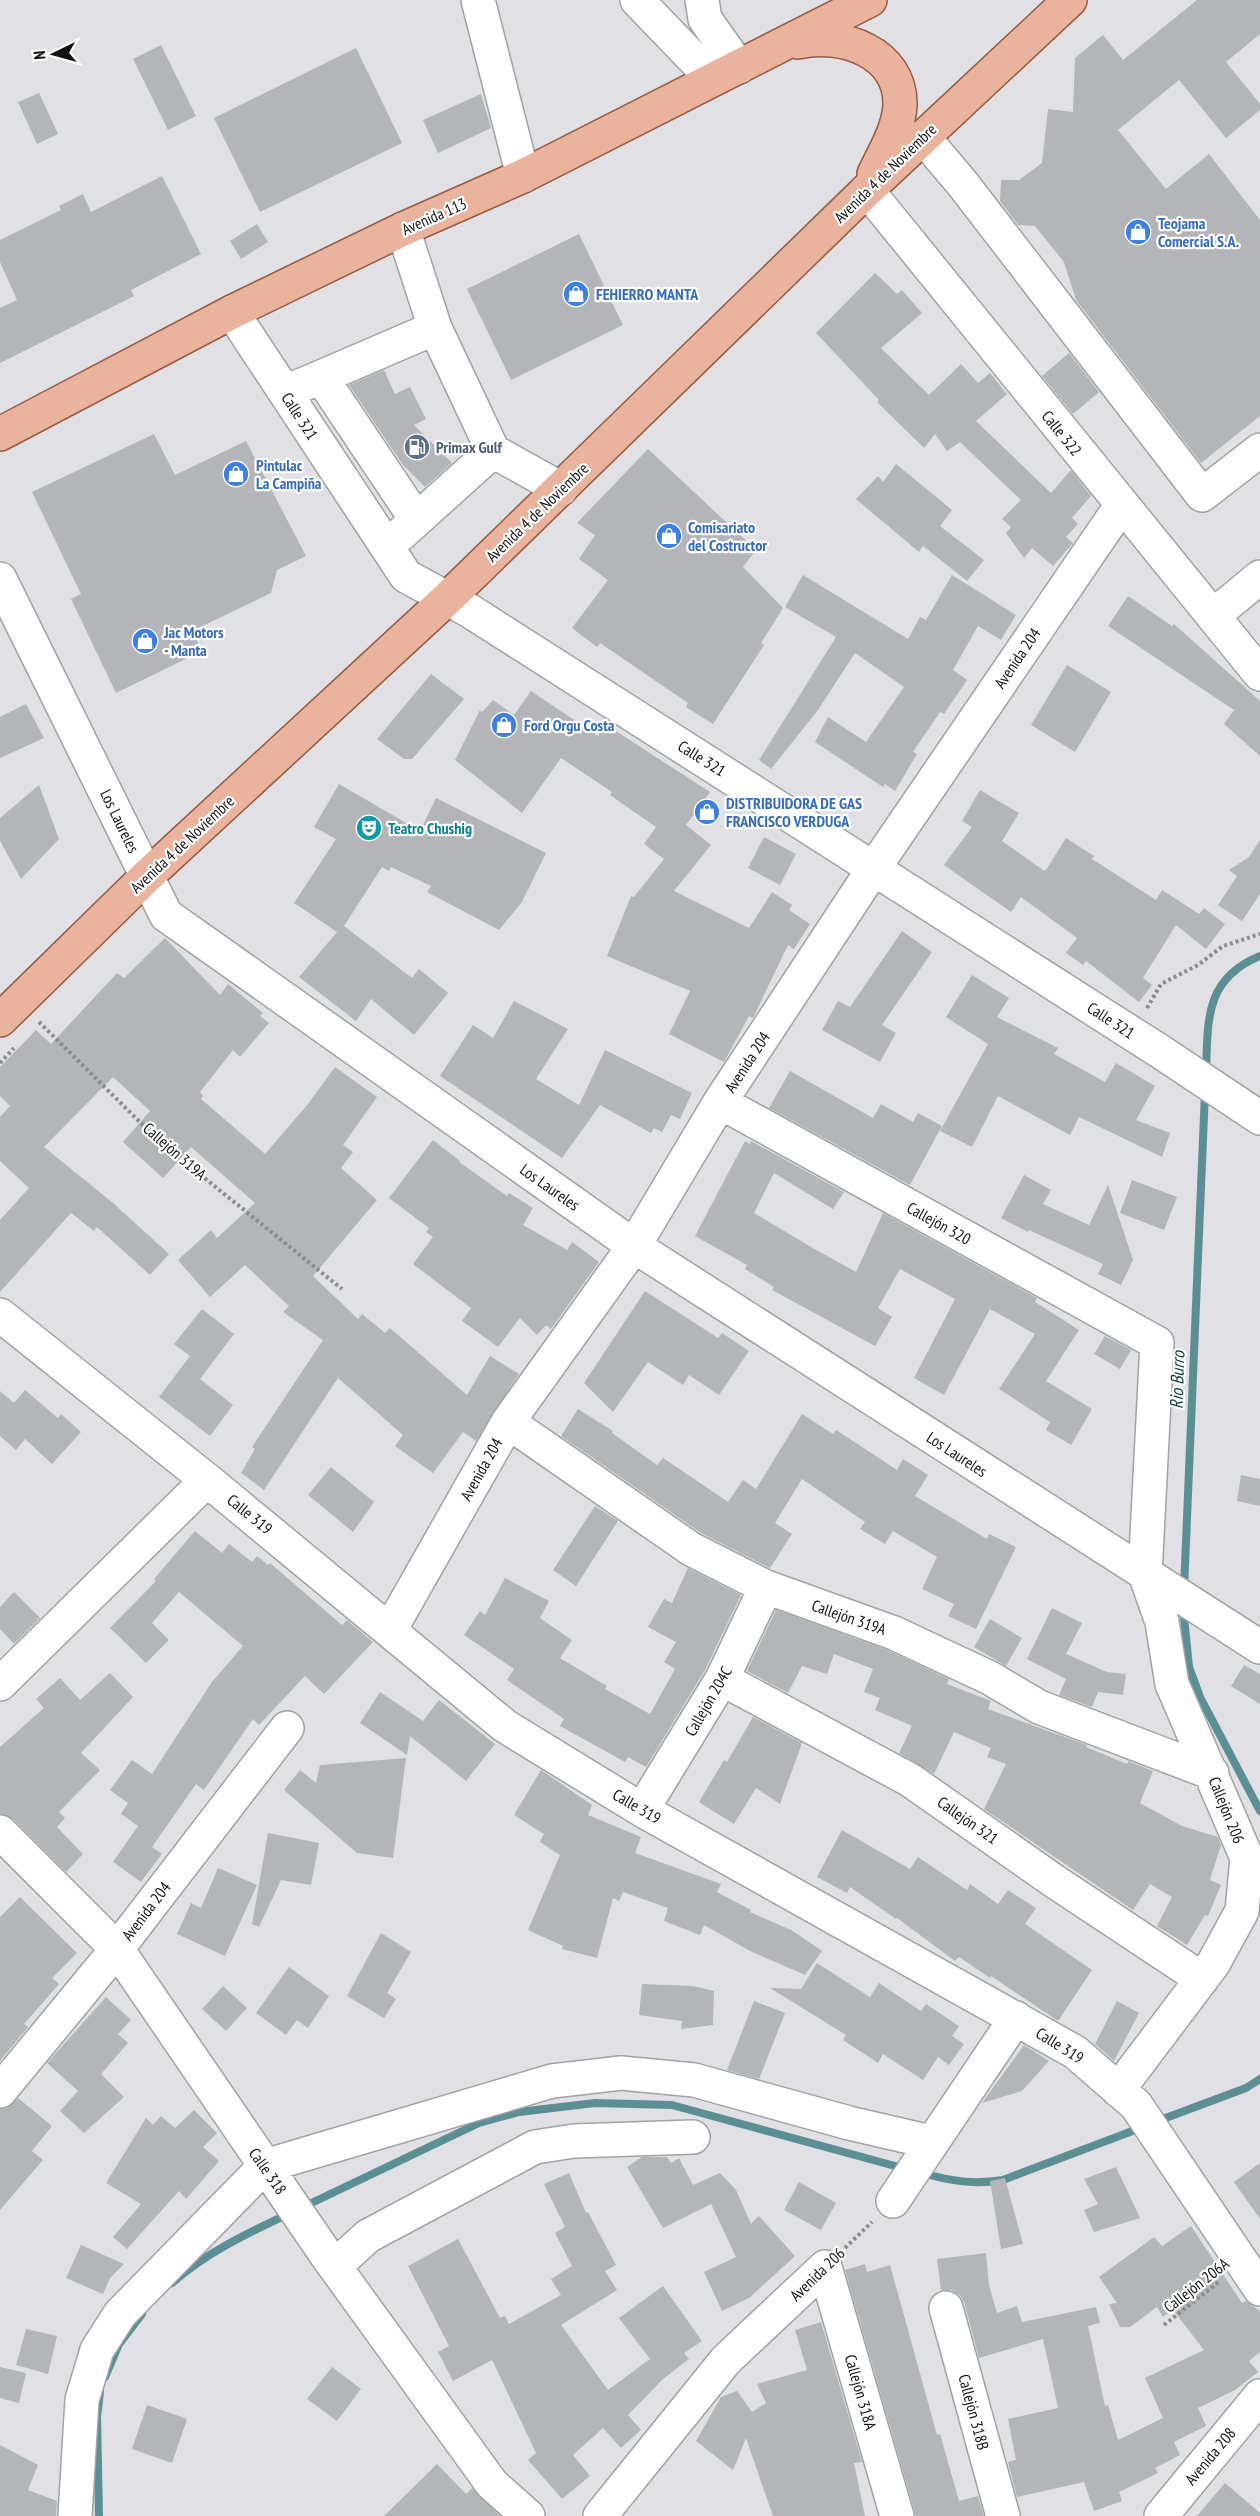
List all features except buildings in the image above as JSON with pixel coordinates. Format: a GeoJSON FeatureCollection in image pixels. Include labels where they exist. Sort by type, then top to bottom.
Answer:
{"type":"FeatureCollection","features":[{"type":"Feature","properties":{"kind":"main road","name":"Avenida 113"},"geometry":{"type":"LineString","coordinates":[[0,434],[232,312],[403,229],[523,176],[870,0]]}},
{"type":"Feature","properties":{"kind":"main road","name":"Avenida 4 de Noviembre"},"geometry":{"type":"LineString","coordinates":[[7,1013],[147,876],[449,597],[867,190],[1070,0]]}},
{"type":"Feature","properties":{"kind":"main road"},"geometry":{"type":"LineString","coordinates":[[785,45],[806,40],[849,43],[874,55],[893,76],[898,90],[897,120],[867,190]]}},
{"type":"Feature","properties":{"kind":"street"},"geometry":{"type":"LineString","coordinates":[[478,0],[523,176]]}},
{"type":"Feature","properties":{"kind":"street"},"geometry":{"type":"LineString","coordinates":[[637,0],[726,73]]}},
{"type":"Feature","properties":{"kind":"street"},"geometry":{"type":"LineString","coordinates":[[702,0],[705,19],[726,73]]}},
{"type":"Feature","properties":{"kind":"street"},"geometry":{"type":"LineString","coordinates":[[923,137],[963,183],[1202,495],[1260,450]]}},
{"type":"Feature","properties":{"kind":"street","name":"Calle 322"},"geometry":{"type":"LineString","coordinates":[[867,190],[1121,506],[1260,674]]}},
{"type":"Feature","properties":{"kind":"street"},"geometry":{"type":"LineString","coordinates":[[403,229],[435,328],[493,451],[561,489]]}},
{"type":"Feature","properties":{"kind":"street","name":"Calle 321"},"geometry":{"type":"LineString","coordinates":[[232,312],[406,576],[449,597],[1161,1052],[1260,1118]]}},
{"type":"Feature","properties":{"kind":"street"},"geometry":{"type":"LineString","coordinates":[[285,392],[435,328]]}},
{"type":"Feature","properties":{"kind":"street"},"geometry":{"type":"LineString","coordinates":[[321,377],[416,519]]}},
{"type":"Feature","properties":{"kind":"street"},"geometry":{"type":"LineString","coordinates":[[387,548],[416,519],[493,451]]}},
{"type":"Feature","properties":{"kind":"street","name":"Avenida 204"},"geometry":{"type":"LineString","coordinates":[[390,1630],[508,1422],[634,1246],[720,1102],[874,868],[1121,506]]}},
{"type":"Feature","properties":{"kind":"street"},"geometry":{"type":"LineString","coordinates":[[1213,616],[1260,577]]}},
{"type":"Feature","properties":{"kind":"street","name":"Los Laureles"},"geometry":{"type":"LineString","coordinates":[[0,579],[166,915],[634,1246],[1260,1647]]}},
{"type":"Feature","properties":{"kind":"street","name":"Callejón 320"},"geometry":{"type":"LineString","coordinates":[[720,1102],[1157,1343],[1155,1581]]}},
{"type":"Feature","properties":{"kind":"street","name":"Calle 319"},"geometry":{"type":"LineString","coordinates":[[0,1316],[207,1480],[505,1726],[642,1810],[1075,2052],[1127,2098],[1251,2276]]}},
{"type":"Feature","properties":{"kind":"street","name":"Callejón 319A"},"geometry":{"type":"LineString","coordinates":[[508,1422],[691,1549],[766,1587],[894,1633],[990,1678],[1039,1707],[1212,1773]]}},
{"type":"Feature","properties":{"kind":"street"},"geometry":{"type":"LineString","coordinates":[[0,1684],[207,1480]]}},
{"type":"Feature","properties":{"kind":"street","name":"Callejón 206"},"geometry":{"type":"LineString","coordinates":[[1127,2098],[1213,1964],[1242,1911],[1247,1858],[1172,1684],[1155,1581]]}},
{"type":"Feature","properties":{"kind":"street","name":"Callejón 204C"},"geometry":{"type":"LineString","coordinates":[[642,1810],[722,1679],[766,1587]]}},
{"type":"Feature","properties":{"kind":"street","name":"Callejón 321"},"geometry":{"type":"LineString","coordinates":[[722,1679],[910,1780],[1053,1881],[1202,1979]]}},
{"type":"Feature","properties":{"kind":"street","name":"Avenida 204"},"geometry":{"type":"LineString","coordinates":[[0,2091],[117,1950],[287,1728]]}},
{"type":"Feature","properties":{"kind":"street","name":"Calle 318"},"geometry":{"type":"LineString","coordinates":[[0,1832],[117,1950],[331,2261],[492,2484],[528,2516]]}},
{"type":"Feature","properties":{"kind":"street"},"geometry":{"type":"LineString","coordinates":[[893,2201],[1016,2018]]}},
{"type":"Feature","properties":{"kind":"street"},"geometry":{"type":"LineString","coordinates":[[75,2516],[82,2400],[97,2349],[120,2314],[271,2175],[552,2081],[621,2073],[693,2080],[849,2123],[927,2149]]}},
{"type":"Feature","properties":{"kind":"street"},"geometry":{"type":"LineString","coordinates":[[331,2261],[368,2236],[535,2147],[574,2141],[693,2137]]}},
{"type":"Feature","properties":{"kind":"street","name":"Avenida 206"},"geometry":{"type":"LineString","coordinates":[[600,2516],[726,2360],[825,2267]]}},
{"type":"Feature","properties":{"kind":"street","name":"Callejón 318A"},"geometry":{"type":"LineString","coordinates":[[825,2267],[897,2516]]}},
{"type":"Feature","properties":{"kind":"street","name":"Callejón 318B"},"geometry":{"type":"LineString","coordinates":[[946,2308],[1003,2516]]}},
{"type":"Feature","properties":{"kind":"street","name":"Avenida 208"},"geometry":{"type":"LineString","coordinates":[[1161,2516],[1260,2396]]}},
{"type":"Feature","properties":{"kind":"path"},"geometry":{"type":"LineString","coordinates":[[1133,1035],[1161,984],[1198,965],[1223,946],[1251,934],[1260,934]]}},
{"type":"Feature","properties":{"kind":"path","name":"Callejón 319A"},"geometry":{"type":"LineString","coordinates":[[7,1013],[38,1022],[161,1143],[342,1289]]}},
{"type":"Feature","properties":{"kind":"path","name":"Avenida 206"},"geometry":{"type":"LineString","coordinates":[[825,2267],[893,2201]]}},
{"type":"Feature","properties":{"kind":"path","name":"Callejón 206A"},"geometry":{"type":"LineString","coordinates":[[1164,2325],[1251,2276]]}},
{"type":"Feature","properties":{"kind":"waterway","name":"Rio Burro"},"geometry":{"type":"LineString","coordinates":[[1206,1073],[1209,1019],[1219,989],[1228,977],[1242,965],[1260,956]]}},
{"type":"Feature","properties":{"kind":"waterway","name":"Rio Burro"},"geometry":{"type":"LineString","coordinates":[[1184,1589],[1205,1092]]}},
{"type":"Feature","properties":{"kind":"waterway","name":"Rio Burro"},"geometry":{"type":"LineString","coordinates":[[1183,1607],[1189,1667],[1200,1697],[1260,1811]]}},
{"type":"Feature","properties":{"kind":"waterway"},"geometry":{"type":"LineString","coordinates":[[1155,2122],[1246,2088],[1260,2079]]}},
{"type":"Feature","properties":{"kind":"waterway"},"geometry":{"type":"LineString","coordinates":[[301,2208],[479,2123],[519,2112],[595,2103],[672,2105],[906,2169]]}},
{"type":"Feature","properties":{"kind":"waterway"},"geometry":{"type":"LineString","coordinates":[[922,2173],[962,2181],[1003,2180],[1143,2127]]}},
{"type":"Feature","properties":{"kind":"waterway"},"geometry":{"type":"LineString","coordinates":[[172,2283],[214,2253],[290,2213]]}},
{"type":"Feature","properties":{"kind":"waterway"},"geometry":{"type":"LineString","coordinates":[[105,2377],[119,2344],[142,2314]]}},
{"type":"Feature","properties":{"kind":"waterway"},"geometry":{"type":"LineString","coordinates":[[99,2516],[97,2417],[100,2392]]}},
{"type":"Feature","properties":{"kind":"place","name":"Teojama Comercial S.A."},"geometry":{"type":"Point","coordinates":[1138,232]}},
{"type":"Feature","properties":{"kind":"place","name":"FEHIERRO MANTA"},"geometry":{"type":"Point","coordinates":[576,294]}},
{"type":"Feature","properties":{"kind":"place","name":"Primax Gulf"},"geometry":{"type":"Point","coordinates":[417,447]}},
{"type":"Feature","properties":{"kind":"place","name":"Pintulac La Campiña"},"geometry":{"type":"Point","coordinates":[236,474]}},
{"type":"Feature","properties":{"kind":"place","name":"Comisariato del Costructor"},"geometry":{"type":"Point","coordinates":[669,536]}},
{"type":"Feature","properties":{"kind":"place","name":"Jac Motors - Manta"},"geometry":{"type":"Point","coordinates":[145,641]}},
{"type":"Feature","properties":{"kind":"place","name":"Ford Orgu Costa"},"geometry":{"type":"Point","coordinates":[504,725]}},
{"type":"Feature","properties":{"kind":"place","name":"DISTRIBUIDORA DE GAS FRANCISCO VERDUGA"},"geometry":{"type":"Point","coordinates":[707,812]}},
{"type":"Feature","properties":{"kind":"place","name":"Teatro Chushig"},"geometry":{"type":"Point","coordinates":[369,828]}}]}
